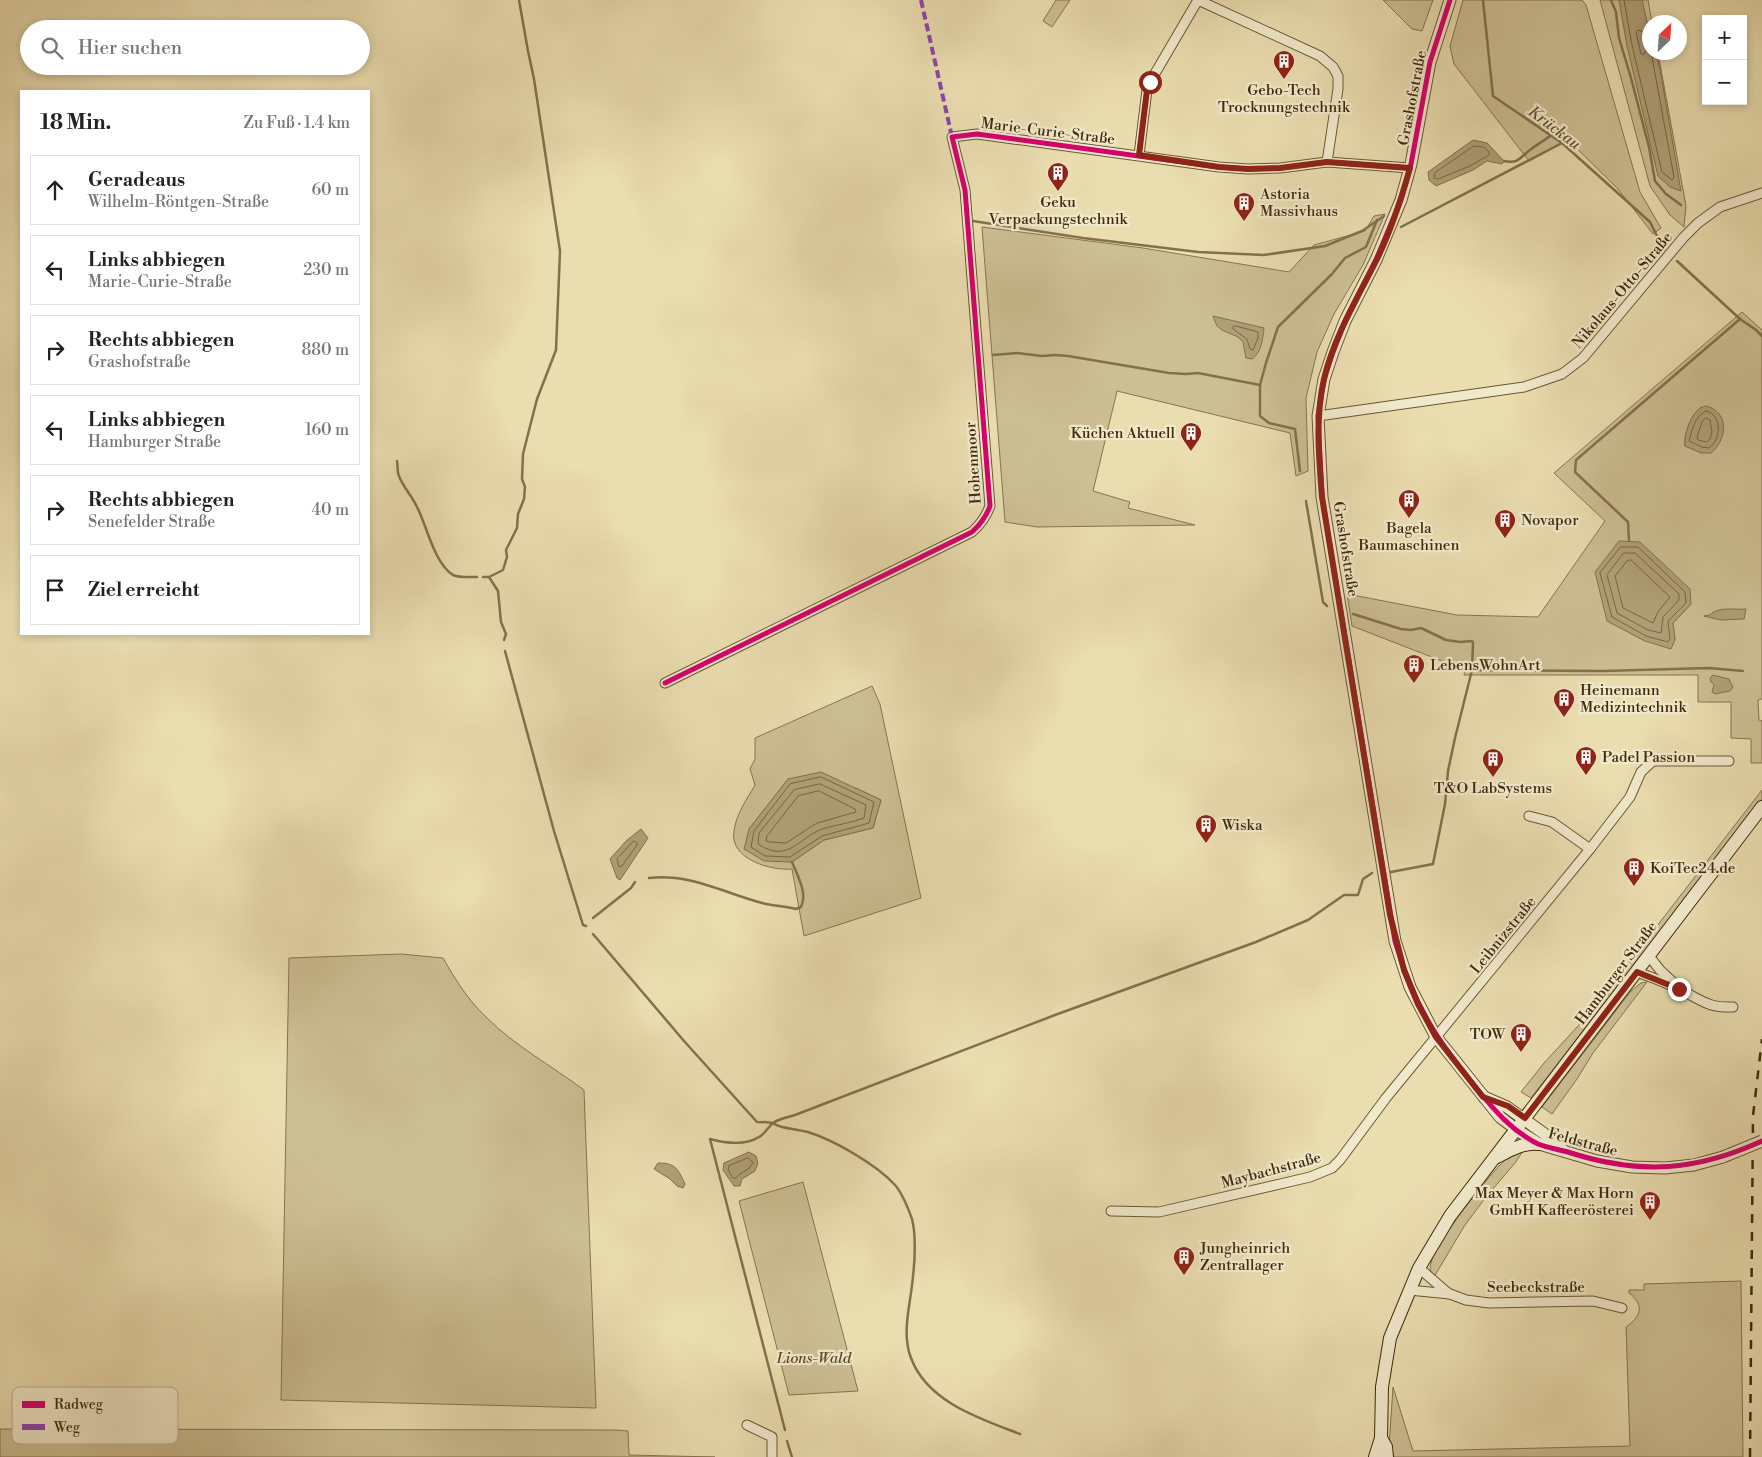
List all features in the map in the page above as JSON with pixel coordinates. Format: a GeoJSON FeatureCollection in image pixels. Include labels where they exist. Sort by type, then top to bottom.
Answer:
{"type":"FeatureCollection","features":[{"type":"Feature","properties":{"kind":"main road","name":"Hamburger Straße"},"geometry":{"type":"LineString","coordinates":[[1375,1457],[1381,1438],[1382,1387],[1390,1338],[1409,1290],[1450,1216],[1762,807]]}},
{"type":"Feature","properties":{"kind":"main road","name":"Hamburger Straße"},"geometry":{"type":"LineString","coordinates":[[1495,1158],[1523,1145],[1530,1143],[1539,1144]]}},
{"type":"Feature","properties":{"kind":"main road","name":"Hamburger Straße"},"geometry":{"type":"LineString","coordinates":[[1381,1438],[1386,1447],[1387,1457]]}},
{"type":"Feature","properties":{"kind":"street"},"geometry":{"type":"LineString","coordinates":[[1139,155],[1147,90],[1150,82],[1198,0],[1320,56],[1333,67],[1338,76],[1338,89],[1327,162]]}},
{"type":"Feature","properties":{"kind":"street","name":"Grashofstraße"},"geometry":{"type":"LineString","coordinates":[[1450,0],[1430,62],[1410,168],[1397,212],[1376,260],[1345,321],[1324,379],[1318,416],[1322,497],[1390,915],[1404,970],[1418,1004],[1436,1037],[1500,1117],[1517,1130]]}},
{"type":"Feature","properties":{"kind":"street","name":"Marie-Curie-Straße"},"geometry":{"type":"LineString","coordinates":[[952,137],[977,134],[1219,167],[1248,169],[1280,168],[1327,162],[1410,168]]}},
{"type":"Feature","properties":{"kind":"street","name":"Hohenmoor"},"geometry":{"type":"LineString","coordinates":[[665,683],[972,532],[988,514],[990,506],[965,190],[952,137]]}},
{"type":"Feature","properties":{"kind":"street","name":"Nikolaus-Otto-Straße"},"geometry":{"type":"LineString","coordinates":[[1318,416],[1524,388],[1562,374],[1583,358],[1683,238],[1698,223],[1720,207],[1762,193]]}},
{"type":"Feature","properties":{"kind":"street","name":"Leibnizstraße"},"geometry":{"type":"LineString","coordinates":[[1436,1037],[1630,798],[1641,772],[1653,761],[1729,761]]}},
{"type":"Feature","properties":{"kind":"street"},"geometry":{"type":"LineString","coordinates":[[1529,816],[1552,822],[1590,849]]}},
{"type":"Feature","properties":{"kind":"street"},"geometry":{"type":"LineString","coordinates":[[1649,956],[1679,989]]}},
{"type":"Feature","properties":{"kind":"street"},"geometry":{"type":"LineString","coordinates":[[1637,972],[1679,989],[1707,1005],[1719,1008],[1733,1007]]}},
{"type":"Feature","properties":{"kind":"street","name":"Maybachstraße"},"geometry":{"type":"LineString","coordinates":[[1111,1211],[1159,1212],[1310,1177],[1332,1168],[1436,1037]]}},
{"type":"Feature","properties":{"kind":"street"},"geometry":{"type":"LineString","coordinates":[[1483,1097],[1508,1106],[1525,1118]]}},
{"type":"Feature","properties":{"kind":"street","name":"Feldstraße"},"geometry":{"type":"LineString","coordinates":[[1525,1118],[1565,1151]]}},
{"type":"Feature","properties":{"kind":"street","name":"Feldstraße"},"geometry":{"type":"LineString","coordinates":[[1517,1130],[1539,1144],[1597,1162],[1632,1167],[1665,1168],[1694,1165],[1723,1157],[1762,1141]]}},
{"type":"Feature","properties":{"kind":"street","name":"Seebeckstraße"},"geometry":{"type":"LineString","coordinates":[[1420,1268],[1450,1294]]}},
{"type":"Feature","properties":{"kind":"street","name":"Seebeckstraße"},"geometry":{"type":"LineString","coordinates":[[1409,1290],[1450,1294],[1466,1300],[1489,1303],[1593,1301],[1622,1308]]}},
{"type":"Feature","properties":{"kind":"street"},"geometry":{"type":"LineString","coordinates":[[747,1425],[772,1436],[772,1457]]}},
{"type":"Feature","properties":{"kind":"green space"},"geometry":{"type":"Polygon","coordinates":[[[1056,0],[1070,0],[1052,27],[1043,21],[1056,0]]]}},
{"type":"Feature","properties":{"kind":"green space"},"geometry":{"type":"Polygon","coordinates":[[[1383,0],[1433,0],[1422,31],[1412,29],[1383,0]]]}},
{"type":"Feature","properties":{"kind":"green space"},"geometry":{"type":"Polygon","coordinates":[[[1463,0],[1582,0],[1586,5],[1640,192],[1661,228],[1653,234],[1618,189],[1568,140],[1529,161],[1454,64],[1450,46],[1463,0]]]}},
{"type":"Feature","properties":{"kind":"green space"},"geometry":{"type":"Polygon","coordinates":[[[1600,0],[1648,0],[1651,15],[1642,15],[1642,60],[1659,60],[1686,206],[1684,227],[1670,215],[1650,186],[1600,0]]]}},
{"type":"Feature","properties":{"kind":"green space"},"geometry":{"type":"Polygon","coordinates":[[[1385,214],[1363,265],[1334,314],[1317,352],[1306,398],[1308,471],[1296,476],[1290,433],[1117,391],[1093,491],[1130,502],[1128,508],[1195,525],[1037,527],[1005,522],[982,227],[1143,248],[1289,272],[1314,245],[1365,231],[1374,216],[1385,214]]]}},
{"type":"Feature","properties":{"kind":"green space"},"geometry":{"type":"Polygon","coordinates":[[[1742,312],[1762,330],[1762,699],[1758,700],[1759,720],[1762,721],[1762,763],[1751,763],[1751,739],[1731,738],[1731,702],[1698,702],[1698,675],[1464,675],[1465,670],[1352,626],[1347,594],[1457,615],[1538,617],[1605,521],[1554,473],[1742,312]],[[1701,407],[1689,425],[1685,435],[1685,446],[1701,452],[1701,407]],[[1691,604],[1608,621],[1645,641],[1675,640],[1673,623],[1691,604]]]}},
{"type":"Feature","properties":{"kind":"green space"},"geometry":{"type":"Polygon","coordinates":[[[872,686],[880,704],[921,898],[804,936],[792,869],[773,868],[753,861],[738,849],[734,841],[737,819],[755,785],[750,769],[755,759],[755,738],[872,686]],[[788,779],[749,829],[792,862],[824,840],[873,828],[881,800],[856,788],[788,779]]]}},
{"type":"Feature","properties":{"kind":"green space"},"geometry":{"type":"Polygon","coordinates":[[[1762,790],[1762,799],[1531,1098],[1521,1092],[1544,1063],[1589,1014],[1762,790]]]}},
{"type":"Feature","properties":{"kind":"green space"},"geometry":{"type":"Polygon","coordinates":[[[401,954],[443,958],[462,989],[486,1017],[521,1047],[584,1090],[596,1408],[281,1400],[289,958],[401,954]]]}},
{"type":"Feature","properties":{"kind":"green space"},"geometry":{"type":"Polygon","coordinates":[[[1647,982],[1593,1053],[1552,1114],[1542,1107],[1631,991],[1641,983],[1647,982]]]}},
{"type":"Feature","properties":{"kind":"green space"},"geometry":{"type":"Polygon","coordinates":[[[1525,1148],[1465,1225],[1434,1277],[1430,1267],[1431,1263],[1452,1226],[1497,1168],[1510,1156],[1525,1148]]]}},
{"type":"Feature","properties":{"kind":"green space","name":"Lions-Wald"},"geometry":{"type":"Polygon","coordinates":[[[803,1182],[858,1391],[789,1395],[739,1201],[803,1182]]]}},
{"type":"Feature","properties":{"kind":"green space"},"geometry":{"type":"Polygon","coordinates":[[[1741,1281],[1743,1457],[1394,1457],[1389,1447],[1393,1387],[1413,1451],[1630,1446],[1626,1327],[1638,1315],[1639,1306],[1634,1297],[1629,1293],[1629,1290],[1644,1290],[1644,1284],[1741,1281]]]}},
{"type":"Feature","properties":{"kind":"green space"},"geometry":{"type":"Polygon","coordinates":[[[0,1429],[12,1429],[12,1444],[178,1444],[178,1429],[616,1430],[628,1431],[629,1455],[715,1457],[0,1457],[0,1429]]]}},
{"type":"Feature","properties":{"kind":"water"},"geometry":{"type":"Polygon","coordinates":[[[1619,0],[1642,0],[1646,15],[1642,15],[1642,60],[1658,60],[1681,191],[1670,187],[1658,176],[1627,46],[1619,0]]]}},
{"type":"Feature","properties":{"kind":"water"},"geometry":{"type":"Polygon","coordinates":[[[1473,140],[1487,143],[1504,161],[1502,164],[1487,161],[1473,170],[1436,186],[1429,180],[1428,172],[1473,140]]]}},
{"type":"Feature","properties":{"kind":"water"},"geometry":{"type":"Polygon","coordinates":[[[1213,316],[1264,328],[1258,353],[1252,359],[1246,358],[1243,342],[1238,337],[1217,326],[1213,316]]]}},
{"type":"Feature","properties":{"kind":"water"},"geometry":{"type":"Polygon","coordinates":[[[1706,406],[1714,409],[1719,414],[1722,420],[1723,434],[1711,453],[1701,453],[1685,446],[1685,441],[1693,416],[1697,411],[1706,406]]]}},
{"type":"Feature","properties":{"kind":"water"},"geometry":{"type":"Polygon","coordinates":[[[1619,541],[1640,542],[1690,589],[1691,604],[1673,623],[1675,640],[1671,649],[1645,641],[1607,621],[1595,572],[1619,541]]]}},
{"type":"Feature","properties":{"kind":"water"},"geometry":{"type":"Polygon","coordinates":[[[1722,609],[1746,609],[1744,619],[1721,620],[1704,616],[1722,609]]]}},
{"type":"Feature","properties":{"kind":"water"},"geometry":{"type":"Polygon","coordinates":[[[1713,675],[1729,679],[1733,687],[1730,691],[1715,694],[1712,692],[1714,685],[1710,678],[1713,675]]]}},
{"type":"Feature","properties":{"kind":"water"},"geometry":{"type":"Polygon","coordinates":[[[821,772],[881,800],[873,828],[824,840],[792,862],[764,861],[744,849],[749,829],[788,779],[821,772]]]}},
{"type":"Feature","properties":{"kind":"water"},"geometry":{"type":"Polygon","coordinates":[[[641,829],[648,838],[620,880],[617,878],[610,859],[626,841],[641,829]]]}},
{"type":"Feature","properties":{"kind":"water"},"geometry":{"type":"Polygon","coordinates":[[[749,1152],[756,1156],[758,1163],[755,1171],[742,1179],[740,1186],[734,1186],[723,1170],[724,1163],[749,1152]]]}},
{"type":"Feature","properties":{"kind":"water"},"geometry":{"type":"Polygon","coordinates":[[[658,1163],[669,1164],[676,1168],[685,1184],[683,1188],[677,1186],[654,1169],[658,1163]]]}},
{"type":"Feature","properties":{"kind":"waterway"},"geometry":{"type":"LineString","coordinates":[[483,577],[489,577],[503,570],[507,557],[506,550],[517,528],[518,514],[524,499],[525,487],[522,479],[523,454],[537,399],[556,350],[560,251],[534,79],[519,0]]}},
{"type":"Feature","properties":{"kind":"waterway","name":"Krückau"},"geometry":{"type":"LineString","coordinates":[[1483,0],[1493,96],[1562,143],[1650,222],[1664,250]]}},
{"type":"Feature","properties":{"kind":"waterway"},"geometry":{"type":"LineString","coordinates":[[1611,0],[1616,12],[1619,38],[1649,147],[1655,181],[1666,194],[1681,205]]}},
{"type":"Feature","properties":{"kind":"waterway"},"geometry":{"type":"LineString","coordinates":[[1504,161],[1513,162],[1519,160],[1551,135]]}},
{"type":"Feature","properties":{"kind":"waterway"},"geometry":{"type":"LineString","coordinates":[[1401,227],[1562,143]]}},
{"type":"Feature","properties":{"kind":"waterway"},"geometry":{"type":"LineString","coordinates":[[973,221],[1083,238],[1198,252],[1264,255],[1325,246],[1362,231],[1384,216]]}},
{"type":"Feature","properties":{"kind":"waterway"},"geometry":{"type":"LineString","coordinates":[[1300,471],[1295,429],[1269,423],[1260,416],[1260,385],[1266,363],[1278,327],[1332,274],[1345,258],[1366,247],[1377,220]]}},
{"type":"Feature","properties":{"kind":"waterway","name":"Krückau"},"geometry":{"type":"LineString","coordinates":[[1677,261],[1740,319],[1762,336]]}},
{"type":"Feature","properties":{"kind":"waterway"},"geometry":{"type":"LineString","coordinates":[[1629,541],[1628,522],[1575,472],[1576,460],[1740,319]]}},
{"type":"Feature","properties":{"kind":"waterway"},"geometry":{"type":"LineString","coordinates":[[993,355],[1017,353],[1042,356],[1068,356],[1169,373],[1198,373],[1260,385]]}},
{"type":"Feature","properties":{"kind":"waterway"},"geometry":{"type":"LineString","coordinates":[[397,461],[401,480],[421,515],[441,562],[453,575],[477,577]]}},
{"type":"Feature","properties":{"kind":"waterway"},"geometry":{"type":"LineString","coordinates":[[1306,501],[1323,602],[1327,606]]}},
{"type":"Feature","properties":{"kind":"waterway"},"geometry":{"type":"LineString","coordinates":[[489,577],[498,591],[501,622],[506,634],[504,640]]}},
{"type":"Feature","properties":{"kind":"waterway"},"geometry":{"type":"LineString","coordinates":[[1353,614],[1401,629],[1421,628],[1446,640],[1472,641],[1472,670],[1604,671],[1709,668],[1743,671]]}},
{"type":"Feature","properties":{"kind":"waterway"},"geometry":{"type":"LineString","coordinates":[[505,651],[554,831],[583,925],[586,926]]}},
{"type":"Feature","properties":{"kind":"waterway"},"geometry":{"type":"LineString","coordinates":[[1391,872],[1433,864],[1445,804],[1448,771],[1472,670]]}},
{"type":"Feature","properties":{"kind":"waterway"},"geometry":{"type":"LineString","coordinates":[[649,878],[678,878],[762,903],[796,909],[801,907],[803,902],[803,890],[792,862]]}},
{"type":"Feature","properties":{"kind":"waterway"},"geometry":{"type":"LineString","coordinates":[[785,1430],[710,1139],[722,1142],[748,1142],[759,1137],[773,1123],[780,1119],[795,1115],[1055,1015],[1256,942],[1308,920],[1344,895],[1358,895],[1363,879],[1372,873]]}},
{"type":"Feature","properties":{"kind":"waterway"},"geometry":{"type":"LineString","coordinates":[[593,918],[631,888],[635,882]]}},
{"type":"Feature","properties":{"kind":"waterway"},"geometry":{"type":"LineString","coordinates":[[593,934],[684,1041],[757,1122],[772,1123],[808,1132],[830,1141],[877,1169],[895,1185],[907,1206],[914,1232],[914,1262],[907,1317],[907,1338],[911,1358],[929,1386],[942,1397],[973,1415],[1020,1434]]}},
{"type":"Feature","properties":{"kind":"waterway"},"geometry":{"type":"LineString","coordinates":[[787,1441],[792,1457]]}},
{"type":"Feature","properties":{"kind":"railway"},"geometry":{"type":"LineString","coordinates":[[1750,1457],[1753,1116],[1762,1039]]}},
{"type":"Feature","properties":{"kind":"marked path"},"geometry":{"type":"LineString","coordinates":[[921,0],[952,137]]}},
{"type":"Feature","properties":{"kind":"cycle path"},"geometry":{"type":"LineString","coordinates":[[1450,0],[1430,62],[1411,164],[1401,200],[1376,260],[1345,321],[1333,352],[1324,379],[1318,416],[1322,497],[1395,941],[1418,1002],[1449,1054],[1497,1113],[1512,1127],[1538,1144],[1597,1160],[1645,1167],[1691,1164],[1714,1159],[1762,1141]]}},
{"type":"Feature","properties":{"kind":"cycle path"},"geometry":{"type":"LineString","coordinates":[[665,683],[972,532],[987,514],[990,506],[965,190],[952,137],[977,134],[1219,167],[1248,169],[1280,168],[1327,162],[1410,168]]}},
{"type":"Feature","properties":{"kind":"place","name":"Gebo-Tech Trocknungstechnik"},"geometry":{"type":"Point","coordinates":[1284,80]}},
{"type":"Feature","properties":{"kind":"place","name":"Geku Verpackungstechnik"},"geometry":{"type":"Point","coordinates":[1058,192]}},
{"type":"Feature","properties":{"kind":"place","name":"Astoria Massivhaus"},"geometry":{"type":"Point","coordinates":[1244,222]}},
{"type":"Feature","properties":{"kind":"place","name":"Küchen Aktuell"},"geometry":{"type":"Point","coordinates":[1191,452]}},
{"type":"Feature","properties":{"kind":"place","name":"Bagela Baumaschinen"},"geometry":{"type":"Point","coordinates":[1409,519]}},
{"type":"Feature","properties":{"kind":"place","name":"Novapor"},"geometry":{"type":"Point","coordinates":[1505,539]}},
{"type":"Feature","properties":{"kind":"place","name":"LebensWohnArt"},"geometry":{"type":"Point","coordinates":[1414,684]}},
{"type":"Feature","properties":{"kind":"place","name":"Heinemann Medizintechnik"},"geometry":{"type":"Point","coordinates":[1564,718]}},
{"type":"Feature","properties":{"kind":"place","name":"Padel Passion"},"geometry":{"type":"Point","coordinates":[1586,776]}},
{"type":"Feature","properties":{"kind":"place","name":"T&O LabSystems"},"geometry":{"type":"Point","coordinates":[1493,778]}},
{"type":"Feature","properties":{"kind":"place","name":"Wiska"},"geometry":{"type":"Point","coordinates":[1206,844]}},
{"type":"Feature","properties":{"kind":"place","name":"KoiTec24.de"},"geometry":{"type":"Point","coordinates":[1634,887]}},
{"type":"Feature","properties":{"kind":"place","name":"TOW"},"geometry":{"type":"Point","coordinates":[1521,1053]}},
{"type":"Feature","properties":{"kind":"place","name":"Max Meyer & Max Horn GmbH Kaffeerösterei"},"geometry":{"type":"Point","coordinates":[1650,1221]}},
{"type":"Feature","properties":{"kind":"place","name":"Jungheinrich Zentrallager"},"geometry":{"type":"Point","coordinates":[1184,1276]}},
{"type":"Feature","properties":{"kind":"route"},"geometry":{"type":"LineString","coordinates":[[1150,82],[1147,90],[1139,155],[1219,167],[1248,169],[1280,168],[1327,162],[1410,168],[1397,212],[1376,260],[1345,321],[1333,352],[1324,379],[1318,416],[1322,497],[1390,915],[1395,941],[1404,970],[1426,1020],[1448,1054],[1483,1097],[1508,1106],[1525,1118],[1637,972],[1679,989]]}}]}
